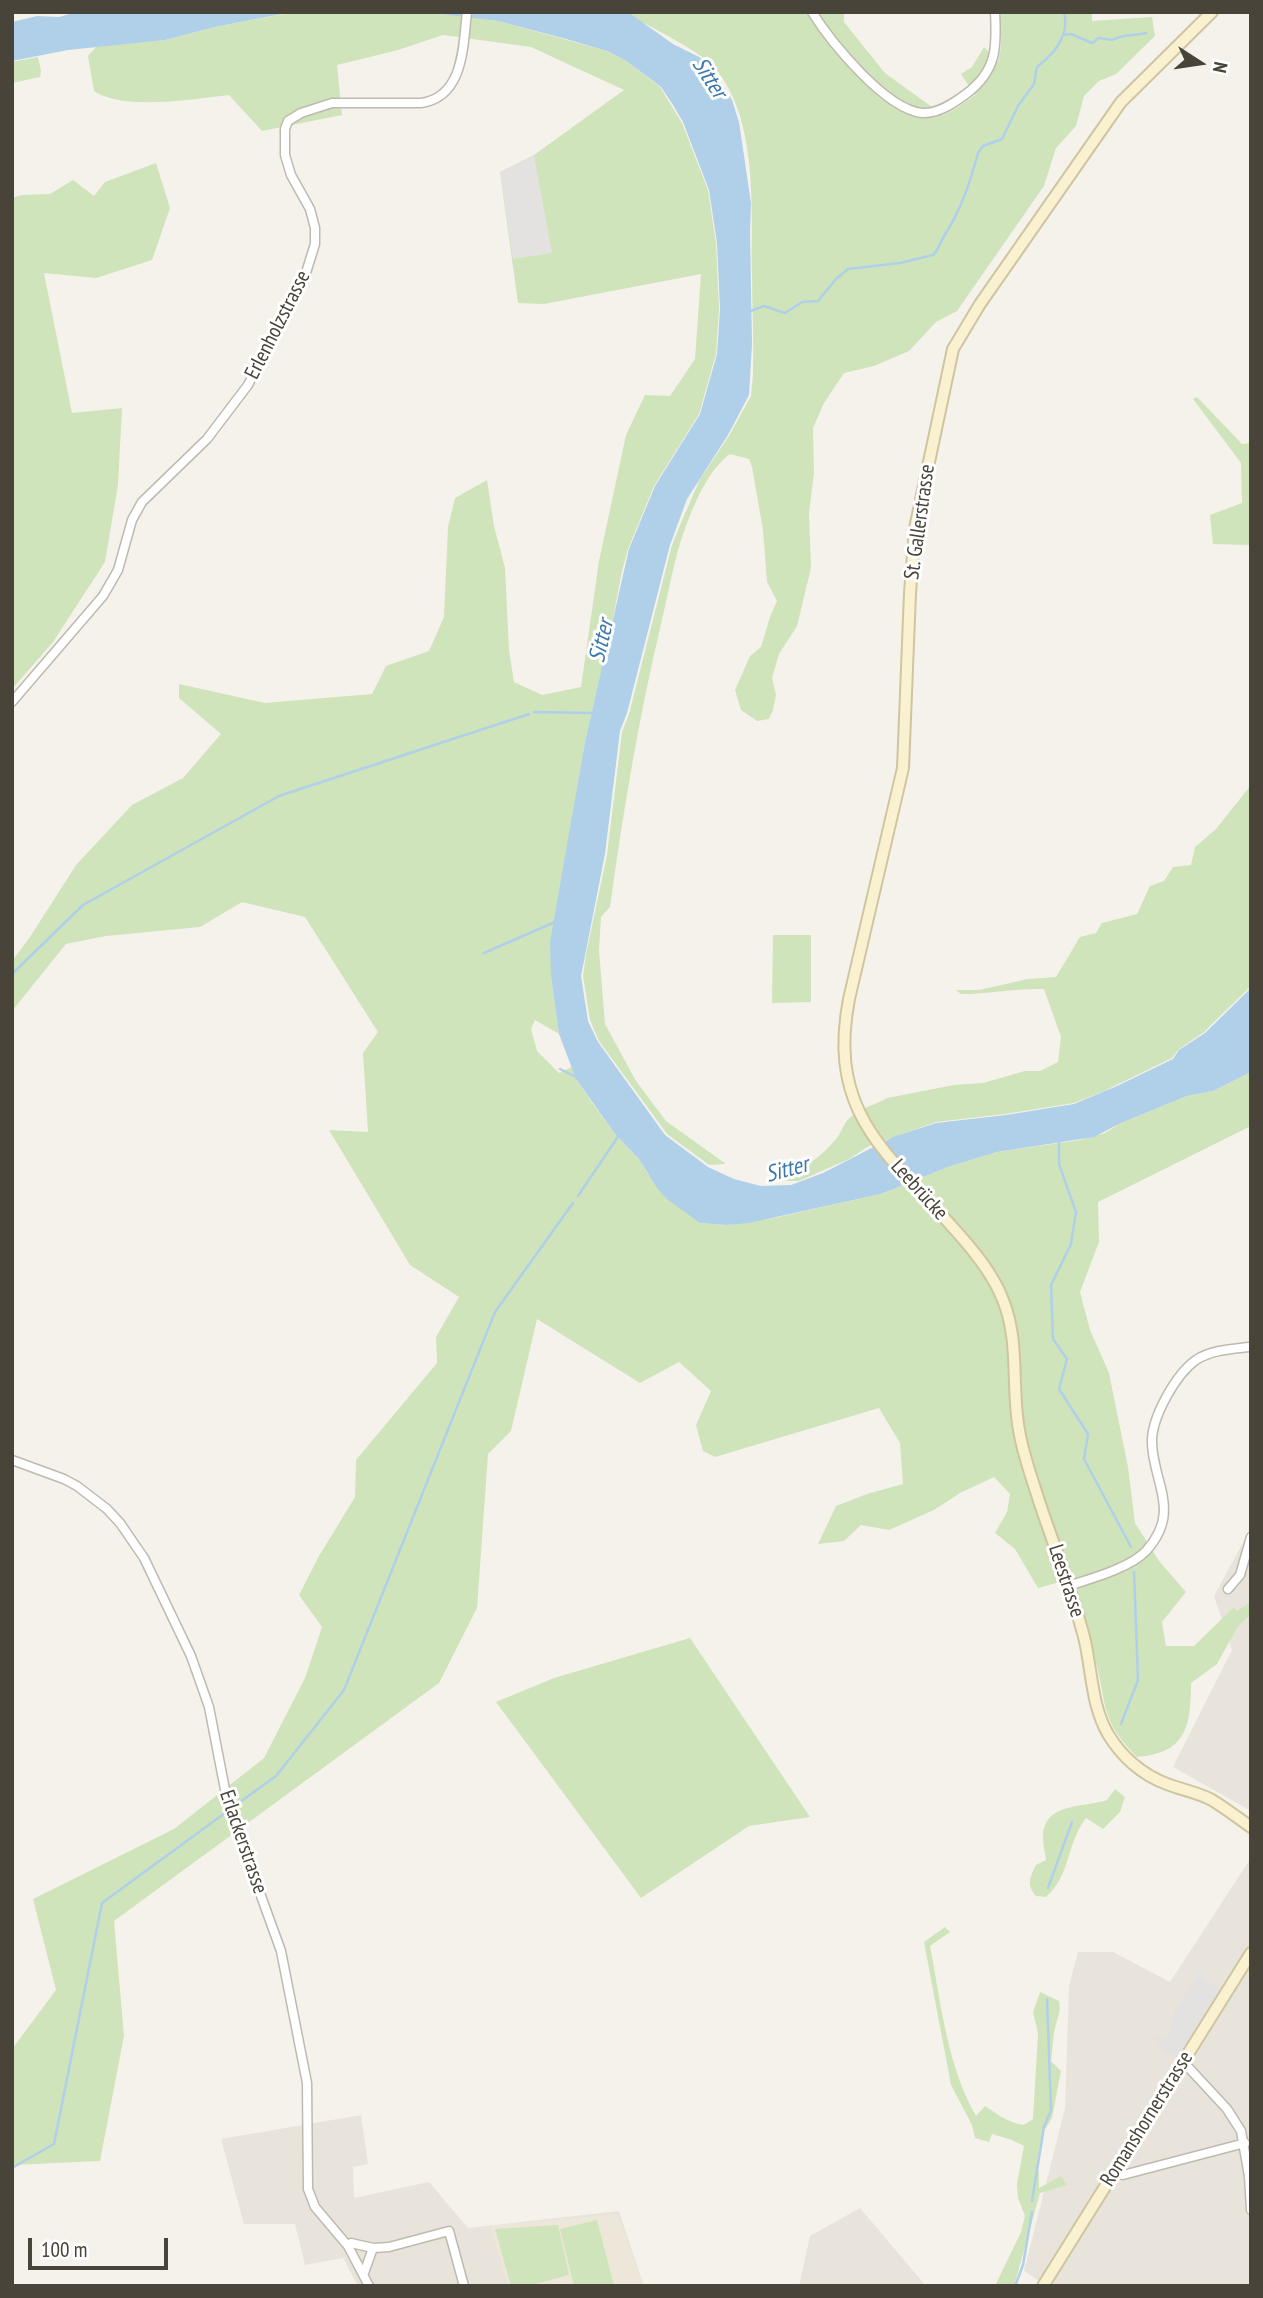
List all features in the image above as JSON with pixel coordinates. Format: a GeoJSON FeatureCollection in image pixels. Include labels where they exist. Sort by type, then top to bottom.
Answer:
{"type":"FeatureCollection","features":[{"type":"Feature","properties":{"kind":"street","name":"Erlenholzstrasse"},"geometry":{"type":"LineString","coordinates":[[12,702],[103,596],[118,570],[132,520],[142,502],[207,439],[248,385],[305,276],[315,244],[315,229],[310,209],[291,175],[285,155],[284,137],[288,121],[301,113],[332,103],[421,103],[435,100],[447,90],[456,77],[467,12]]}},
{"type":"Feature","properties":{"kind":"street"},"geometry":{"type":"LineString","coordinates":[[812,12],[828,37],[866,78],[901,104],[921,113],[944,108],[965,95],[984,77],[996,49],[995,12]]}},
{"type":"Feature","properties":{"kind":"street","name":"St. Gallerstrasse"},"geometry":{"type":"LineString","coordinates":[[860,1115],[851,1097],[845,1073],[845,1018],[903,768],[915,528],[949,363],[967,322],[1106,122],[1142,79],[1212,12]]}},
{"type":"Feature","properties":{"kind":"street","name":"Leebrücke"},"geometry":{"type":"LineString","coordinates":[[860,1115],[886,1152],[981,1262]]}},
{"type":"Feature","properties":{"kind":"street","name":"Leestrasse"},"geometry":{"type":"LineString","coordinates":[[981,1262],[996,1286],[1010,1321],[1022,1446],[1084,1638],[1100,1717],[1118,1749],[1130,1762],[1153,1777],[1212,1800],[1251,1827]]}},
{"type":"Feature","properties":{"kind":"street"},"geometry":{"type":"LineString","coordinates":[[1068,1586],[1112,1572],[1145,1552],[1157,1535],[1163,1516],[1165,1494],[1152,1446],[1153,1431],[1161,1408],[1181,1374],[1196,1360],[1218,1351],[1249,1347]]}},
{"type":"Feature","properties":{"kind":"street","name":"Erlackerstrasse"},"geometry":{"type":"LineString","coordinates":[[12,1460],[77,1486],[120,1522],[144,1558],[191,1656],[209,1707],[228,1805],[281,1951],[307,2083],[307,2189],[315,2207],[348,2246],[369,2286]]}},
{"type":"Feature","properties":{"kind":"street"},"geometry":{"type":"LineString","coordinates":[[1228,1589],[1240,1575],[1251,1537]]}},
{"type":"Feature","properties":{"kind":"street","name":"Romanshornerstrasse"},"geometry":{"type":"LineString","coordinates":[[1043,2286],[1251,1953]]}},
{"type":"Feature","properties":{"kind":"street"},"geometry":{"type":"LineString","coordinates":[[1181,2065],[1188,2067],[1237,2122],[1245,2143],[1251,2210]]}},
{"type":"Feature","properties":{"kind":"street"},"geometry":{"type":"LineString","coordinates":[[1114,2171],[1124,2175],[1245,2143]]}},
{"type":"Feature","properties":{"kind":"street"},"geometry":{"type":"LineString","coordinates":[[348,2246],[351,2243],[373,2248],[389,2247],[449,2231],[464,2286]]}},
{"type":"Feature","properties":{"kind":"street"},"geometry":{"type":"LineString","coordinates":[[364,2273],[373,2248]]}},
{"type":"Feature","properties":{"kind":"shaded area"},"geometry":{"type":"Polygon","coordinates":[[[534,155],[552,253],[513,259],[500,172],[534,155]]]}},
{"type":"Feature","properties":{"kind":"shaded area"},"geometry":{"type":"Polygon","coordinates":[[[1251,1528],[1251,1811],[1173,1767],[1232,1650],[1214,1596],[1251,1528]]]}},
{"type":"Feature","properties":{"kind":"shaded area"},"geometry":{"type":"Polygon","coordinates":[[[1251,1858],[1251,2286],[1047,2286],[1024,2271],[1065,2108],[1069,1986],[1078,1952],[1113,1952],[1170,1982],[1251,1858]]]}},
{"type":"Feature","properties":{"kind":"shaded area"},"geometry":{"type":"Polygon","coordinates":[[[1198,1975],[1223,1991],[1177,2056],[1165,2052],[1153,2036],[1167,2040],[1174,2012],[1198,1975]]]}},
{"type":"Feature","properties":{"kind":"shaded area"},"geometry":{"type":"Polygon","coordinates":[[[361,2115],[368,2164],[353,2167],[354,2198],[429,2182],[468,2228],[619,2211],[644,2286],[358,2286],[343,2258],[305,2265],[295,2224],[244,2224],[221,2139],[361,2115]]]}},
{"type":"Feature","properties":{"kind":"shaded area"},"geometry":{"type":"Polygon","coordinates":[[[860,2208],[926,2286],[799,2286],[810,2236],[860,2208]]]}},
{"type":"Feature","properties":{"kind":"shaded area"},"geometry":{"type":"Polygon","coordinates":[[[617,2214],[644,2286],[508,2286],[490,2226],[617,2214]]]}},
{"type":"Feature","properties":{"kind":"green space"},"geometry":{"type":"Polygon","coordinates":[[[294,12],[424,12],[477,18],[498,21],[607,51],[625,60],[660,87],[682,123],[708,190],[716,243],[719,309],[716,354],[699,414],[654,486],[628,549],[622,571],[585,742],[561,886],[551,977],[559,1034],[535,1020],[531,1029],[537,1051],[559,1073],[572,1067],[576,1079],[615,1134],[639,1159],[648,1174],[700,1223],[726,1225],[774,1218],[881,1194],[948,1167],[997,1152],[1080,1140],[1105,1133],[1121,1123],[1187,1096],[1213,1091],[1251,1072],[1251,1126],[1098,1202],[1099,1242],[1080,1292],[1090,1330],[1109,1373],[1128,1467],[1135,1523],[1159,1561],[1186,1592],[1162,1622],[1166,1646],[1194,1646],[1234,1607],[1237,1611],[1251,1602],[1251,1614],[1238,1626],[1217,1664],[1191,1683],[1187,1725],[1176,1743],[1166,1750],[1137,1757],[1111,1722],[1090,1638],[1071,1579],[1038,1588],[1015,1549],[995,1533],[1007,1512],[1010,1494],[994,1477],[960,1493],[934,1510],[889,1530],[861,1525],[844,1541],[818,1544],[836,1506],[903,1484],[900,1443],[879,1408],[715,1457],[703,1451],[696,1425],[711,1391],[679,1362],[640,1383],[537,1319],[511,1431],[488,1454],[477,1608],[439,1683],[114,1921],[124,2036],[100,2161],[12,2165],[12,2049],[56,1990],[33,1899],[174,1829],[264,1758],[305,1678],[322,1627],[299,1595],[355,1497],[356,1460],[437,1363],[436,1337],[459,1297],[410,1265],[329,1130],[368,1132],[363,1053],[378,1032],[305,917],[242,902],[200,927],[106,936],[66,944],[12,1011],[12,961],[76,865],[132,805],[183,778],[221,734],[179,698],[179,684],[265,703],[372,694],[386,666],[429,651],[444,617],[448,527],[455,498],[487,480],[494,526],[505,568],[509,650],[514,682],[542,695],[581,687],[599,561],[626,435],[645,395],[670,396],[695,359],[701,274],[544,304],[518,303],[500,172],[534,155],[624,90],[531,47],[443,35],[398,50],[337,65],[342,115],[262,131],[229,95],[140,102],[122,101],[94,91],[88,56],[97,46],[165,40],[294,12]]]}},
{"type":"Feature","properties":{"kind":"green space"},"geometry":{"type":"Polygon","coordinates":[[[628,12],[844,12],[844,22],[885,73],[943,115],[975,95],[961,74],[972,67],[984,47],[998,62],[1001,47],[1000,12],[1092,12],[1092,21],[1152,17],[1155,36],[1116,74],[1099,81],[1084,96],[1076,126],[1056,148],[1044,186],[957,311],[936,322],[909,351],[874,366],[844,373],[824,403],[813,428],[814,473],[809,513],[811,568],[797,626],[779,654],[772,678],[776,695],[769,719],[757,721],[741,710],[735,690],[750,656],[761,647],[777,601],[767,582],[763,530],[749,459],[730,454],[722,460],[704,487],[686,526],[675,562],[646,694],[610,907],[601,917],[599,950],[605,1024],[636,1081],[666,1121],[726,1164],[709,1165],[667,1134],[599,1041],[590,1020],[583,976],[607,855],[622,732],[629,714],[672,545],[700,479],[729,436],[751,396],[753,374],[751,193],[745,137],[738,111],[728,87],[707,60],[628,12]]]}},
{"type":"Feature","properties":{"kind":"green space"},"geometry":{"type":"Polygon","coordinates":[[[38,57],[40,77],[12,83],[12,62],[38,57]]]}},
{"type":"Feature","properties":{"kind":"green space"},"geometry":{"type":"Polygon","coordinates":[[[156,163],[170,208],[152,260],[96,278],[44,273],[72,413],[122,408],[118,485],[105,562],[53,642],[12,689],[12,198],[50,194],[73,180],[94,196],[105,182],[156,163]]]}},
{"type":"Feature","properties":{"kind":"green space"},"geometry":{"type":"Polygon","coordinates":[[[1197,397],[1242,444],[1251,443],[1251,545],[1213,544],[1210,515],[1242,503],[1241,463],[1193,399],[1197,397]]]}},
{"type":"Feature","properties":{"kind":"green space"},"geometry":{"type":"Polygon","coordinates":[[[1251,785],[1251,986],[1204,1032],[1179,1049],[1172,1058],[1074,1103],[936,1122],[869,1146],[849,1159],[799,1181],[785,1181],[783,1178],[824,1151],[836,1139],[849,1118],[887,1098],[954,1085],[983,1083],[1025,1071],[1040,1071],[1058,1062],[1061,1037],[1044,989],[961,994],[956,990],[979,990],[1028,979],[1056,977],[1080,937],[1096,933],[1102,923],[1137,914],[1150,886],[1164,881],[1173,867],[1191,865],[1195,847],[1216,829],[1251,785]]]}},
{"type":"Feature","properties":{"kind":"green space"},"geometry":{"type":"Polygon","coordinates":[[[773,935],[811,935],[811,1002],[772,1003],[773,935]]]}},
{"type":"Feature","properties":{"kind":"green space"},"geometry":{"type":"Polygon","coordinates":[[[690,1638],[810,1817],[749,1826],[641,1898],[496,1702],[554,1678],[690,1638]]]}},
{"type":"Feature","properties":{"kind":"green space"},"geometry":{"type":"Polygon","coordinates":[[[1115,1789],[1125,1797],[1120,1812],[1103,1829],[1086,1818],[1075,1838],[1060,1879],[1046,1897],[1036,1896],[1030,1881],[1036,1865],[1046,1860],[1043,1838],[1050,1818],[1066,1809],[1107,1800],[1115,1789]]]}},
{"type":"Feature","properties":{"kind":"green space"},"geometry":{"type":"Polygon","coordinates":[[[945,1927],[950,1932],[930,1946],[952,2055],[958,2076],[976,2116],[985,2106],[1018,2124],[1024,2125],[1033,2119],[1038,2033],[1033,2012],[1040,1992],[1059,2001],[1051,2061],[1061,2071],[1052,2118],[1044,2131],[1037,2164],[1039,2188],[1061,2176],[1067,2185],[1040,2193],[1014,2286],[995,2286],[1021,2232],[1025,2216],[1018,2198],[1017,2184],[1024,2146],[992,2134],[989,2142],[975,2138],[972,2125],[951,2085],[924,1942],[945,1927]]]}},
{"type":"Feature","properties":{"kind":"green space"},"geometry":{"type":"Polygon","coordinates":[[[597,2220],[614,2286],[574,2286],[560,2229],[597,2220]]]}},
{"type":"Feature","properties":{"kind":"green space"},"geometry":{"type":"Polygon","coordinates":[[[558,2225],[569,2275],[528,2286],[511,2286],[495,2229],[558,2225]]]}},
{"type":"Feature","properties":{"kind":"water"},"geometry":{"type":"Polygon","coordinates":[[[76,12],[292,12],[165,40],[68,50],[12,61],[12,22],[37,16],[59,17],[76,12]]]}},
{"type":"Feature","properties":{"kind":"water","name":"Sitter"},"geometry":{"type":"Polygon","coordinates":[[[424,12],[628,12],[673,44],[701,58],[712,68],[732,100],[739,122],[751,203],[752,344],[749,395],[728,435],[687,499],[670,545],[620,731],[605,854],[581,976],[588,1021],[598,1042],[665,1135],[708,1167],[734,1179],[761,1186],[791,1185],[823,1173],[893,1137],[936,1123],[1074,1104],[1117,1086],[1173,1059],[1179,1050],[1205,1033],[1251,988],[1251,1072],[1213,1091],[1187,1096],[1094,1137],[997,1152],[948,1167],[881,1194],[749,1223],[700,1223],[668,1200],[657,1188],[639,1159],[615,1134],[576,1079],[559,1034],[551,977],[550,942],[585,742],[629,549],[655,486],[700,414],[717,354],[720,309],[717,243],[709,190],[683,122],[673,105],[661,87],[625,60],[607,51],[498,21],[424,12]]]}},
{"type":"Feature","properties":{"kind":"waterway"},"geometry":{"type":"LineString","coordinates":[[748,312],[764,306],[785,313],[802,302],[818,301],[848,269],[900,263],[933,255],[960,206],[978,153],[983,146],[1002,139],[1018,106],[1034,84],[1037,67],[1049,56],[1063,36],[1064,12]]}},
{"type":"Feature","properties":{"kind":"waterway"},"geometry":{"type":"LineString","coordinates":[[1064,35],[1071,34],[1092,43],[1099,38],[1112,40],[1146,33]]}},
{"type":"Feature","properties":{"kind":"waterway"},"geometry":{"type":"LineString","coordinates":[[534,712],[594,713]]}},
{"type":"Feature","properties":{"kind":"waterway"},"geometry":{"type":"LineString","coordinates":[[12,974],[83,905],[279,796],[529,714]]}},
{"type":"Feature","properties":{"kind":"waterway"},"geometry":{"type":"LineString","coordinates":[[484,953],[555,922]]}},
{"type":"Feature","properties":{"kind":"waterway"},"geometry":{"type":"LineString","coordinates":[[560,1069],[576,1077]]}},
{"type":"Feature","properties":{"kind":"waterway"},"geometry":{"type":"LineString","coordinates":[[578,1196],[619,1135]]}},
{"type":"Feature","properties":{"kind":"waterway"},"geometry":{"type":"LineString","coordinates":[[1059,1140],[1059,1164],[1076,1212],[1071,1244],[1051,1285],[1053,1339],[1067,1359],[1059,1389],[1088,1434],[1084,1459],[1131,1547]]}},
{"type":"Feature","properties":{"kind":"waterway"},"geometry":{"type":"LineString","coordinates":[[236,1805],[276,1776],[344,1690],[495,1312],[573,1203]]}},
{"type":"Feature","properties":{"kind":"waterway"},"geometry":{"type":"LineString","coordinates":[[1121,1724],[1138,1680],[1134,1572]]}},
{"type":"Feature","properties":{"kind":"waterway"},"geometry":{"type":"LineString","coordinates":[[12,2168],[54,2144],[102,1903],[225,1813]]}},
{"type":"Feature","properties":{"kind":"waterway"},"geometry":{"type":"LineString","coordinates":[[1048,1888],[1072,1822]]}},
{"type":"Feature","properties":{"kind":"waterway"},"geometry":{"type":"LineString","coordinates":[[1032,2201],[1044,2127],[1051,2110],[1047,1999]]}},
{"type":"Feature","properties":{"kind":"waterway"},"geometry":{"type":"LineString","coordinates":[[1015,2286],[1023,2265],[1032,2212]]}}]}
